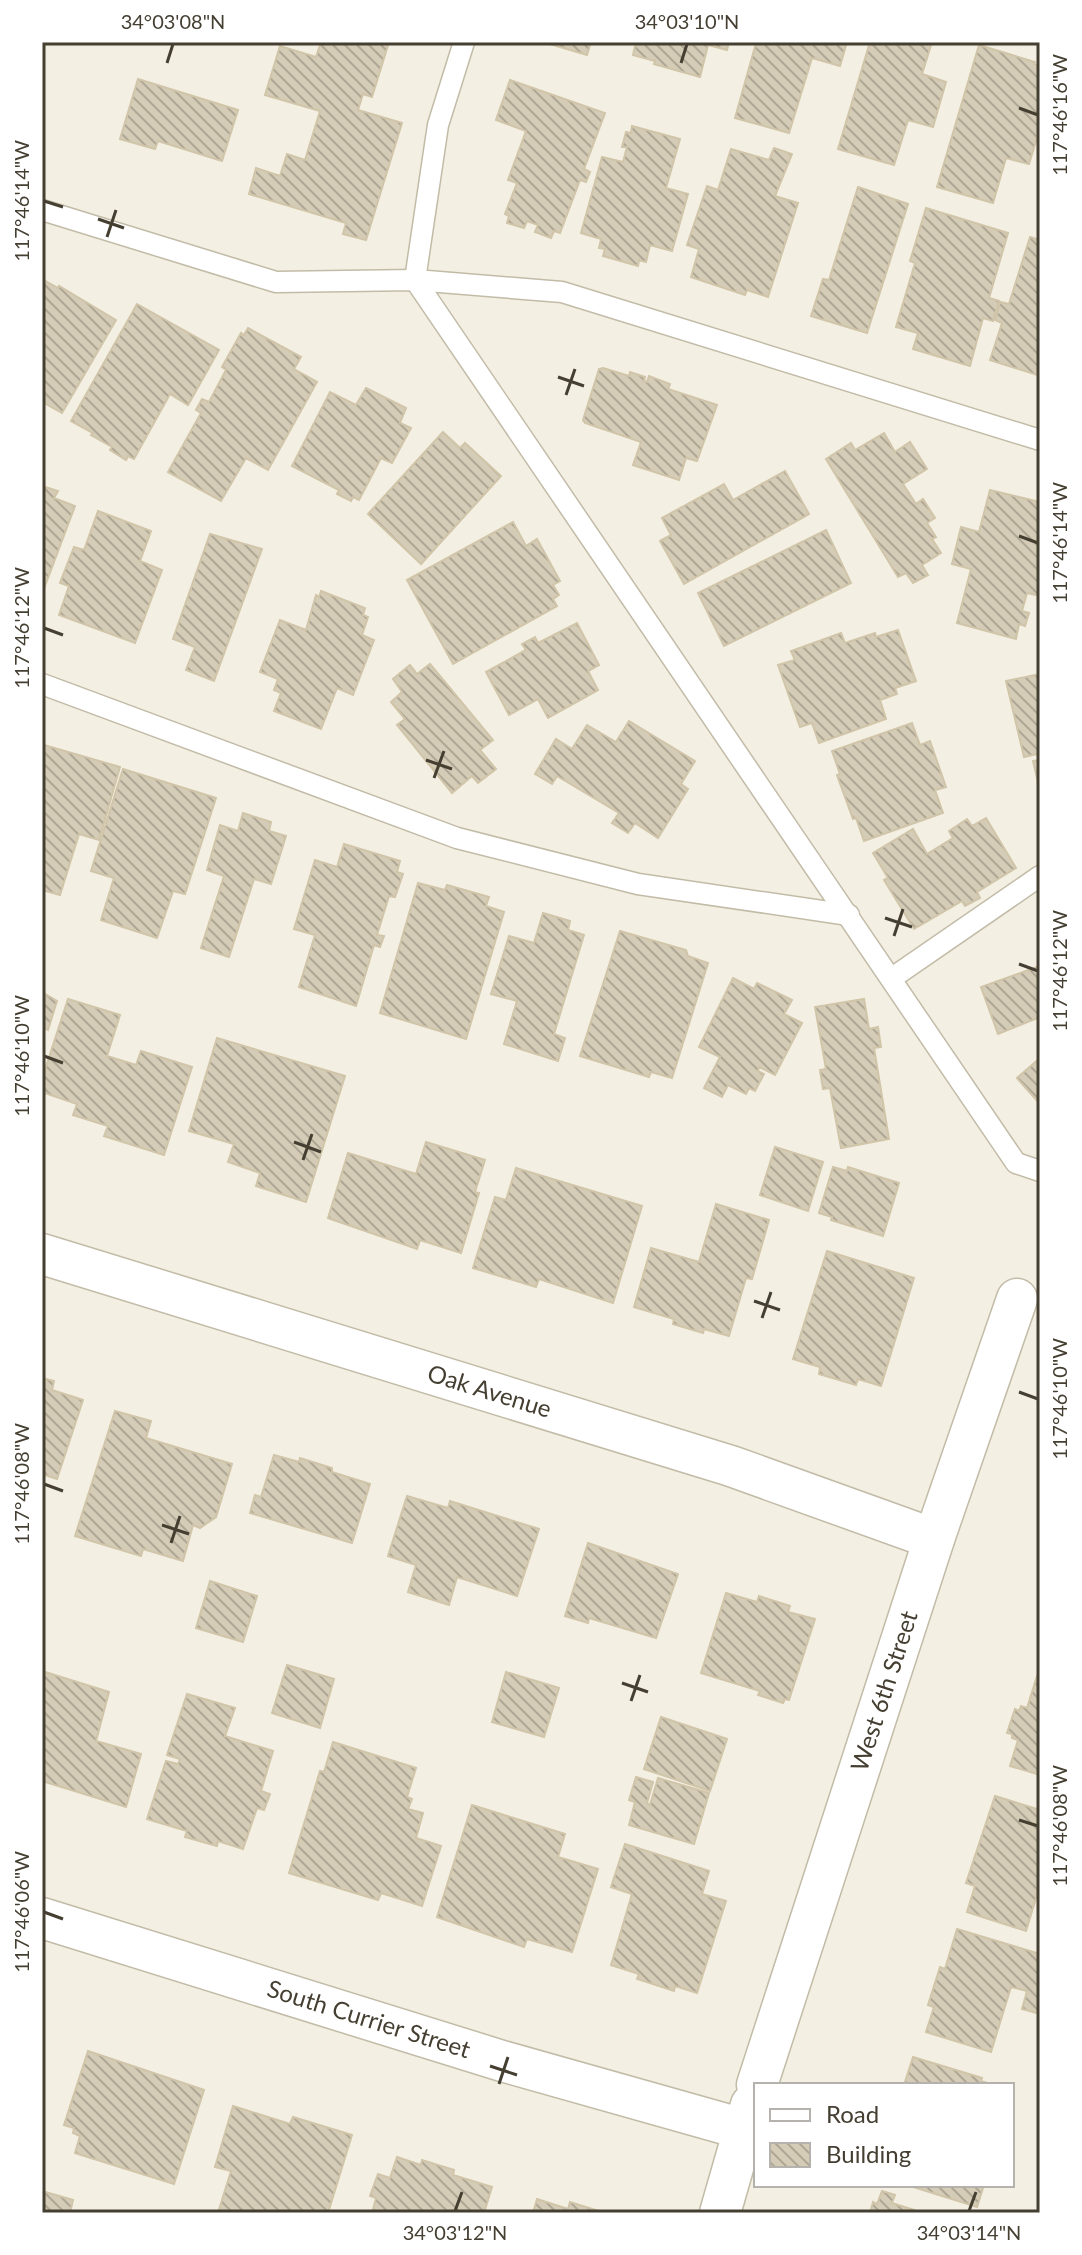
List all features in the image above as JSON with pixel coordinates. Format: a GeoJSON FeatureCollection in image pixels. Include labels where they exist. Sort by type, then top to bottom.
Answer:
{"type":"FeatureCollection","features":[{"type":"Feature","properties":{"kind":"street","name":"Oak Avenue"},"geometry":{"type":"LineString","coordinates":[[42,1254],[731,1466],[934,1539]]}},
{"type":"Feature","properties":{"kind":"street","name":"West 6th Street"},"geometry":{"type":"LineString","coordinates":[[758,2083],[934,1539],[1017,1299]]}},
{"type":"Feature","properties":{"kind":"street","name":"South Currier Street"},"geometry":{"type":"LineString","coordinates":[[42,1918],[502,2061],[743,2129]]}},
{"type":"Feature","properties":{"kind":"street","name":"West 6th Street"},"geometry":{"type":"LineString","coordinates":[[720,2213],[754,2096]]}},
{"type":"Feature","properties":{"kind":"lane"},"geometry":{"type":"LineString","coordinates":[[464,42],[438,125],[415,280],[1016,1163],[1040,1171]]}},
{"type":"Feature","properties":{"kind":"lane"},"geometry":{"type":"LineString","coordinates":[[42,210],[276,282],[415,280],[562,292],[1040,440]]}},
{"type":"Feature","properties":{"kind":"lane"},"geometry":{"type":"LineString","coordinates":[[42,684],[457,838],[638,884],[849,915]]}},
{"type":"Feature","properties":{"kind":"lane"},"geometry":{"type":"LineString","coordinates":[[892,978],[1040,876]]}},
{"type":"Feature","properties":{"kind":"building"},"geometry":{"type":"Polygon","coordinates":[[[321,42],[389,42],[372,97],[363,94],[358,110],[402,123],[366,240],[343,234],[346,223],[249,194],[256,168],[280,176],[287,154],[305,160],[320,111],[265,95],[280,46],[316,57],[321,42]]]}},
{"type":"Feature","properties":{"kind":"building"},"geometry":{"type":"Polygon","coordinates":[[[543,42],[591,42],[587,55],[543,42]]]}},
{"type":"Feature","properties":{"kind":"building"},"geometry":{"type":"Polygon","coordinates":[[[636,42],[729,42],[727,50],[708,45],[700,77],[633,55],[636,42]]]}},
{"type":"Feature","properties":{"kind":"building"},"geometry":{"type":"Polygon","coordinates":[[[751,42],[847,42],[840,66],[812,58],[789,133],[735,118],[756,43],[751,42]]]}},
{"type":"Feature","properties":{"kind":"building"},"geometry":{"type":"Polygon","coordinates":[[[870,42],[932,42],[922,74],[946,82],[933,127],[908,120],[894,165],[838,149],[870,42]]]}},
{"type":"Feature","properties":{"kind":"building"},"geometry":{"type":"Polygon","coordinates":[[[979,45],[1040,66],[1040,128],[1029,164],[1006,158],[993,203],[937,187],[979,45]]]}},
{"type":"Feature","properties":{"kind":"building"},"geometry":{"type":"Polygon","coordinates":[[[138,79],[238,110],[222,161],[158,141],[155,149],[120,139],[138,79]]]}},
{"type":"Feature","properties":{"kind":"building"},"geometry":{"type":"Polygon","coordinates":[[[510,80],[605,113],[584,169],[590,172],[586,182],[580,180],[560,233],[554,231],[551,238],[535,232],[538,225],[527,221],[524,228],[507,223],[509,216],[505,214],[517,183],[508,180],[526,131],[496,120],[510,80]]]}},
{"type":"Feature","properties":{"kind":"building"},"geometry":{"type":"Polygon","coordinates":[[[632,126],[680,139],[666,188],[688,194],[672,251],[650,245],[646,262],[639,260],[638,266],[603,256],[605,249],[599,248],[601,239],[581,233],[602,157],[623,162],[627,147],[622,147],[626,132],[631,133],[632,126]]]}},
{"type":"Feature","properties":{"kind":"building"},"geometry":{"type":"Polygon","coordinates":[[[774,148],[792,154],[775,196],[798,203],[768,297],[747,290],[745,295],[691,277],[699,249],[687,245],[707,186],[718,190],[731,149],[769,160],[774,148]]]}},
{"type":"Feature","properties":{"kind":"building"},"geometry":{"type":"Polygon","coordinates":[[[858,187],[908,204],[867,333],[811,316],[823,279],[829,280],[858,187]]]}},
{"type":"Feature","properties":{"kind":"building"},"geometry":{"type":"Polygon","coordinates":[[[926,208],[1008,233],[989,298],[999,301],[993,321],[983,318],[970,366],[913,349],[918,333],[896,327],[915,263],[910,261],[926,208]]]}},
{"type":"Feature","properties":{"kind":"building"},"geometry":{"type":"Polygon","coordinates":[[[1030,237],[1040,240],[1040,376],[990,360],[1002,323],[995,320],[1000,302],[1009,304],[1030,237]]]}},
{"type":"Feature","properties":{"kind":"building"},"geometry":{"type":"Polygon","coordinates":[[[42,279],[116,320],[62,413],[44,403],[42,406],[42,279]]]}},
{"type":"Feature","properties":{"kind":"building"},"geometry":{"type":"Polygon","coordinates":[[[137,304],[219,350],[188,405],[170,394],[134,459],[128,456],[126,460],[110,450],[112,447],[91,435],[93,433],[71,421],[137,304]]]}},
{"type":"Feature","properties":{"kind":"building"},"geometry":{"type":"Polygon","coordinates":[[[248,328],[301,357],[294,369],[317,382],[268,470],[246,458],[221,501],[168,472],[201,413],[196,410],[202,399],[209,402],[226,370],[222,367],[241,333],[244,335],[248,328]]]}},
{"type":"Feature","properties":{"kind":"building"},"geometry":{"type":"Polygon","coordinates":[[[599,369],[629,376],[630,372],[645,377],[644,381],[647,382],[649,376],[670,384],[668,389],[717,405],[697,461],[686,458],[679,480],[633,465],[641,442],[585,423],[583,420],[599,369]]]}},
{"type":"Feature","properties":{"kind":"building"},"geometry":{"type":"Polygon","coordinates":[[[366,388],[406,408],[400,423],[411,428],[392,463],[381,458],[359,500],[353,497],[351,501],[337,494],[339,490],[292,466],[330,392],[356,405],[366,388]]]}},
{"type":"Feature","properties":{"kind":"building"},"geometry":{"type":"Polygon","coordinates":[[[443,432],[460,448],[465,443],[501,476],[421,564],[368,514],[443,432]]]}},
{"type":"Feature","properties":{"kind":"building"},"geometry":{"type":"Polygon","coordinates":[[[884,433],[895,452],[910,442],[927,469],[903,484],[916,504],[923,499],[935,518],[927,523],[941,553],[922,565],[928,575],[913,583],[906,573],[898,577],[826,459],[851,443],[855,450],[884,433]]]}},
{"type":"Feature","properties":{"kind":"building"},"geometry":{"type":"Polygon","coordinates":[[[785,471],[809,514],[684,584],[660,541],[671,535],[662,518],[724,484],[733,500],[785,471]]]}},
{"type":"Feature","properties":{"kind":"building"},"geometry":{"type":"Polygon","coordinates":[[[42,486],[58,491],[54,498],[75,506],[42,594],[42,486]]]}},
{"type":"Feature","properties":{"kind":"building"},"geometry":{"type":"Polygon","coordinates":[[[990,490],[1040,502],[1040,596],[1027,593],[1022,611],[1029,613],[1025,626],[1019,624],[1016,639],[957,623],[971,569],[952,564],[961,527],[979,532],[990,490]]]}},
{"type":"Feature","properties":{"kind":"building"},"geometry":{"type":"Polygon","coordinates":[[[98,511],[151,531],[140,561],[162,570],[135,643],[59,615],[69,586],[60,583],[74,547],[84,550],[98,511]]]}},
{"type":"Feature","properties":{"kind":"building"},"geometry":{"type":"Polygon","coordinates":[[[513,522],[526,546],[537,539],[560,581],[553,585],[559,595],[553,599],[557,606],[453,664],[407,580],[513,522]]]}},
{"type":"Feature","properties":{"kind":"building"},"geometry":{"type":"Polygon","coordinates":[[[826,530],[851,583],[724,646],[698,593],[826,530]]]}},
{"type":"Feature","properties":{"kind":"building"},"geometry":{"type":"Polygon","coordinates":[[[210,534],[262,549],[214,681],[186,670],[195,647],[173,639],[210,534]]]}},
{"type":"Feature","properties":{"kind":"building"},"geometry":{"type":"Polygon","coordinates":[[[321,591],[365,608],[363,615],[368,617],[362,635],[374,640],[353,695],[337,688],[321,729],[274,711],[281,693],[274,690],[278,679],[260,672],[280,620],[306,630],[316,595],[319,597],[321,591]]]}},
{"type":"Feature","properties":{"kind":"building"},"geometry":{"type":"Polygon","coordinates":[[[577,623],[599,665],[588,671],[598,690],[548,718],[538,699],[509,715],[486,672],[526,650],[522,644],[535,637],[538,643],[577,623]]]}},
{"type":"Feature","properties":{"kind":"building"},"geometry":{"type":"Polygon","coordinates":[[[898,630],[916,681],[895,688],[897,694],[880,700],[886,719],[819,743],[812,723],[800,727],[778,665],[795,660],[791,651],[841,633],[845,643],[875,633],[876,637],[898,630]]]}},
{"type":"Feature","properties":{"kind":"building"},"geometry":{"type":"Polygon","coordinates":[[[430,664],[493,740],[480,750],[496,769],[478,783],[472,776],[452,793],[397,725],[405,719],[391,702],[402,692],[393,679],[410,665],[417,674],[430,664]]]}},
{"type":"Feature","properties":{"kind":"building"},"geometry":{"type":"Polygon","coordinates":[[[1040,674],[1040,791],[1033,761],[1039,760],[1037,754],[1024,757],[1006,681],[1040,674]]]}},
{"type":"Feature","properties":{"kind":"building"},"geometry":{"type":"Polygon","coordinates":[[[629,721],[695,761],[681,784],[688,789],[658,838],[635,823],[628,833],[612,823],[619,813],[557,776],[552,784],[535,774],[556,739],[572,749],[587,725],[616,742],[629,721]]]}},
{"type":"Feature","properties":{"kind":"building"},"geometry":{"type":"Polygon","coordinates":[[[912,723],[920,745],[930,741],[946,787],[935,790],[943,813],[864,841],[837,775],[840,774],[832,751],[912,723]]]}},
{"type":"Feature","properties":{"kind":"building"},"geometry":{"type":"Polygon","coordinates":[[[44,745],[120,767],[99,840],[79,834],[60,895],[42,890],[44,745]]]}},
{"type":"Feature","properties":{"kind":"building"},"geometry":{"type":"Polygon","coordinates":[[[123,769],[216,798],[185,894],[173,891],[157,938],[101,920],[114,878],[91,871],[123,769]]]}},
{"type":"Feature","properties":{"kind":"building"},"geometry":{"type":"Polygon","coordinates":[[[243,813],[271,822],[269,831],[286,836],[271,884],[254,879],[229,957],[201,948],[224,876],[207,870],[220,825],[238,831],[243,813]]]}},
{"type":"Feature","properties":{"kind":"building"},"geometry":{"type":"Polygon","coordinates":[[[986,818],[1016,868],[977,892],[980,898],[965,906],[962,901],[914,929],[884,880],[888,878],[873,853],[913,829],[927,854],[953,838],[949,831],[967,819],[972,826],[986,818]]]}},
{"type":"Feature","properties":{"kind":"building"},"geometry":{"type":"Polygon","coordinates":[[[344,844],[400,861],[397,872],[403,874],[395,897],[389,896],[377,935],[384,936],[380,947],[374,945],[356,1006],[299,987],[315,935],[294,929],[315,860],[337,867],[344,844]]]}},
{"type":"Feature","properties":{"kind":"building"},"geometry":{"type":"Polygon","coordinates":[[[418,883],[445,890],[447,885],[489,897],[486,906],[504,912],[466,1039],[380,1013],[418,883]]]}},
{"type":"Feature","properties":{"kind":"building"},"geometry":{"type":"Polygon","coordinates":[[[543,913],[570,921],[568,930],[584,935],[554,1034],[565,1038],[558,1061],[504,1044],[517,1001],[491,994],[509,936],[534,943],[543,913]]]}},
{"type":"Feature","properties":{"kind":"building"},"geometry":{"type":"Polygon","coordinates":[[[620,931],[686,950],[688,956],[708,963],[672,1078],[651,1072],[649,1077],[580,1056],[620,931]]]}},
{"type":"Feature","properties":{"kind":"building"},"geometry":{"type":"Polygon","coordinates":[[[1040,966],[1040,1017],[998,1034],[981,987],[1040,966]]]}},
{"type":"Feature","properties":{"kind":"building"},"geometry":{"type":"Polygon","coordinates":[[[733,978],[754,989],[757,983],[792,1000],[784,1014],[802,1023],[775,1075],[759,1067],[758,1071],[764,1074],[755,1091],[749,1088],[746,1094],[728,1085],[722,1097],[704,1088],[720,1057],[699,1047],[733,978]]]}},
{"type":"Feature","properties":{"kind":"building"},"geometry":{"type":"Polygon","coordinates":[[[42,992],[57,1001],[48,1030],[42,1027],[42,992]]]}},
{"type":"Feature","properties":{"kind":"building"},"geometry":{"type":"Polygon","coordinates":[[[68,999],[120,1015],[107,1056],[136,1065],[141,1051],[192,1067],[164,1155],[104,1136],[108,1126],[73,1115],[77,1104],[42,1092],[42,1079],[68,999]]]}},
{"type":"Feature","properties":{"kind":"building"},"geometry":{"type":"Polygon","coordinates":[[[864,999],[869,1029],[878,1027],[881,1047],[874,1048],[889,1139],[841,1148],[830,1088],[823,1089],[820,1070],[826,1069],[815,1007],[864,999]]]}},
{"type":"Feature","properties":{"kind":"building"},"geometry":{"type":"Polygon","coordinates":[[[217,1038],[345,1076],[306,1202],[256,1186],[260,1173],[228,1162],[234,1144],[189,1131],[217,1038]]]}},
{"type":"Feature","properties":{"kind":"building"},"geometry":{"type":"Polygon","coordinates":[[[1040,1058],[1040,1104],[1017,1078],[1040,1058]]]}},
{"type":"Feature","properties":{"kind":"building"},"geometry":{"type":"Polygon","coordinates":[[[426,1142],[485,1160],[475,1192],[479,1193],[461,1253],[420,1240],[417,1249],[328,1218],[348,1153],[416,1174],[426,1142]]]}},
{"type":"Feature","properties":{"kind":"building"},"geometry":{"type":"Polygon","coordinates":[[[775,1147],[823,1162],[808,1211],[760,1195],[775,1147]]]}},
{"type":"Feature","properties":{"kind":"building"},"geometry":{"type":"Polygon","coordinates":[[[833,1167],[847,1171],[848,1167],[899,1183],[883,1236],[831,1220],[832,1217],[819,1213],[833,1167]]]}},
{"type":"Feature","properties":{"kind":"building"},"geometry":{"type":"Polygon","coordinates":[[[516,1168],[642,1206],[613,1303],[539,1279],[536,1287],[473,1268],[495,1197],[506,1200],[516,1168]]]}},
{"type":"Feature","properties":{"kind":"building"},"geometry":{"type":"Polygon","coordinates":[[[716,1204],[769,1220],[752,1279],[746,1278],[729,1336],[704,1329],[703,1333],[673,1324],[674,1319],[634,1307],[651,1248],[699,1262],[716,1204]]]}},
{"type":"Feature","properties":{"kind":"building"},"geometry":{"type":"Polygon","coordinates":[[[827,1251],[914,1278],[881,1386],[858,1379],[856,1385],[819,1374],[820,1367],[793,1359],[827,1251]]]}},
{"type":"Feature","properties":{"kind":"building"},"geometry":{"type":"Polygon","coordinates":[[[42,1378],[54,1381],[52,1390],[83,1400],[57,1479],[42,1474],[42,1378]]]}},
{"type":"Feature","properties":{"kind":"building"},"geometry":{"type":"Polygon","coordinates":[[[115,1411],[151,1421],[146,1438],[232,1464],[216,1517],[200,1528],[193,1525],[183,1561],[143,1549],[141,1556],[75,1536],[115,1411]]]}},
{"type":"Feature","properties":{"kind":"building"},"geometry":{"type":"Polygon","coordinates":[[[274,1455],[299,1462],[300,1458],[370,1484],[352,1543],[250,1513],[255,1495],[261,1497],[274,1455]]]}},
{"type":"Feature","properties":{"kind":"building"},"geometry":{"type":"Polygon","coordinates":[[[407,1496],[448,1508],[450,1501],[539,1529],[517,1596],[457,1577],[449,1605],[408,1592],[416,1565],[388,1556],[407,1496]]]}},
{"type":"Feature","properties":{"kind":"building"},"geometry":{"type":"Polygon","coordinates":[[[588,1543],[678,1574],[656,1638],[589,1618],[588,1623],[565,1616],[588,1543]]]}},
{"type":"Feature","properties":{"kind":"building"},"geometry":{"type":"Polygon","coordinates":[[[210,1581],[257,1596],[243,1642],[196,1628],[210,1581]]]}},
{"type":"Feature","properties":{"kind":"building"},"geometry":{"type":"Polygon","coordinates":[[[726,1593],[757,1602],[759,1596],[790,1606],[788,1612],[815,1619],[789,1700],[785,1699],[783,1703],[758,1695],[760,1691],[701,1673],[726,1593]]]}},
{"type":"Feature","properties":{"kind":"building"},"geometry":{"type":"Polygon","coordinates":[[[287,1665],[334,1679],[320,1728],[272,1713],[287,1665]]]}},
{"type":"Feature","properties":{"kind":"building"},"geometry":{"type":"Polygon","coordinates":[[[42,1671],[109,1692],[96,1741],[141,1754],[126,1807],[42,1781],[42,1671]]]}},
{"type":"Feature","properties":{"kind":"building"},"geometry":{"type":"Polygon","coordinates":[[[506,1672],[559,1688],[544,1737],[492,1722],[506,1672]]]}},
{"type":"Feature","properties":{"kind":"building"},"geometry":{"type":"Polygon","coordinates":[[[1037,1676],[1040,1677],[1040,1775],[1010,1766],[1018,1740],[1007,1733],[1015,1709],[1019,1711],[1021,1706],[1027,1708],[1037,1676]]]}},
{"type":"Feature","properties":{"kind":"building"},"geometry":{"type":"Polygon","coordinates":[[[187,1694],[235,1708],[225,1736],[273,1751],[261,1791],[270,1794],[264,1810],[257,1808],[243,1849],[218,1841],[217,1846],[185,1837],[187,1831],[147,1819],[166,1761],[178,1764],[180,1759],[167,1755],[187,1694]]]}},
{"type":"Feature","properties":{"kind":"building"},"geometry":{"type":"Polygon","coordinates":[[[661,1717],[727,1739],[710,1791],[644,1769],[661,1717]]]}},
{"type":"Feature","properties":{"kind":"building"},"geometry":{"type":"Polygon","coordinates":[[[333,1742],[416,1768],[407,1797],[412,1799],[408,1809],[423,1813],[416,1838],[441,1846],[422,1906],[381,1893],[378,1900],[289,1873],[320,1771],[324,1772],[333,1742]]]}},
{"type":"Feature","properties":{"kind":"building"},"geometry":{"type":"Polygon","coordinates":[[[636,1777],[653,1782],[647,1803],[650,1805],[658,1778],[709,1793],[694,1844],[629,1825],[635,1802],[629,1800],[636,1777]]]}},
{"type":"Feature","properties":{"kind":"building"},"geometry":{"type":"Polygon","coordinates":[[[995,1796],[1040,1810],[1040,1885],[1026,1931],[967,1912],[975,1886],[966,1883],[995,1796]]]}},
{"type":"Feature","properties":{"kind":"building"},"geometry":{"type":"Polygon","coordinates":[[[472,1805],[565,1834],[558,1857],[598,1869],[572,1952],[527,1939],[524,1947],[437,1917],[472,1805]]]}},
{"type":"Feature","properties":{"kind":"building"},"geometry":{"type":"Polygon","coordinates":[[[625,1844],[709,1871],[702,1894],[726,1901],[697,1993],[675,1986],[674,1991],[637,1979],[639,1974],[611,1965],[632,1894],[611,1887],[625,1844]]]}},
{"type":"Feature","properties":{"kind":"building"},"geometry":{"type":"Polygon","coordinates":[[[957,1929],[1040,1954],[1040,2014],[1022,2009],[1027,1991],[1011,1987],[991,2052],[926,2032],[934,2007],[928,2005],[940,1967],[945,1969],[957,1929]]]}},
{"type":"Feature","properties":{"kind":"building"},"geometry":{"type":"Polygon","coordinates":[[[88,2051],[204,2090],[174,2184],[75,2153],[80,2136],[73,2133],[74,2128],[64,2125],[88,2051]]]}},
{"type":"Feature","properties":{"kind":"building"},"geometry":{"type":"Polygon","coordinates":[[[913,2057],[982,2078],[981,2081],[988,2083],[905,2083],[913,2057]]]}},
{"type":"Feature","properties":{"kind":"building"},"geometry":{"type":"Polygon","coordinates":[[[233,2106],[290,2124],[293,2117],[352,2135],[328,2213],[218,2213],[231,2171],[215,2167],[233,2106]]]}},
{"type":"Feature","properties":{"kind":"building"},"geometry":{"type":"Polygon","coordinates":[[[397,2157],[421,2165],[422,2160],[454,2170],[453,2175],[492,2187],[484,2213],[372,2213],[376,2198],[370,2196],[378,2174],[390,2178],[397,2157]]]}},
{"type":"Feature","properties":{"kind":"building"},"geometry":{"type":"Polygon","coordinates":[[[913,2187],[983,2187],[977,2207],[913,2187]]]}},
{"type":"Feature","properties":{"kind":"building"},"geometry":{"type":"Polygon","coordinates":[[[42,2191],[73,2200],[70,2213],[42,2213],[42,2191]]]}},
{"type":"Feature","properties":{"kind":"building"},"geometry":{"type":"Polygon","coordinates":[[[882,2191],[895,2195],[892,2203],[914,2210],[913,2213],[870,2213],[873,2202],[877,2204],[882,2191]]]}},
{"type":"Feature","properties":{"kind":"building"},"geometry":{"type":"Polygon","coordinates":[[[537,2199],[568,2209],[570,2202],[602,2212],[533,2213],[537,2199]]]}}]}
